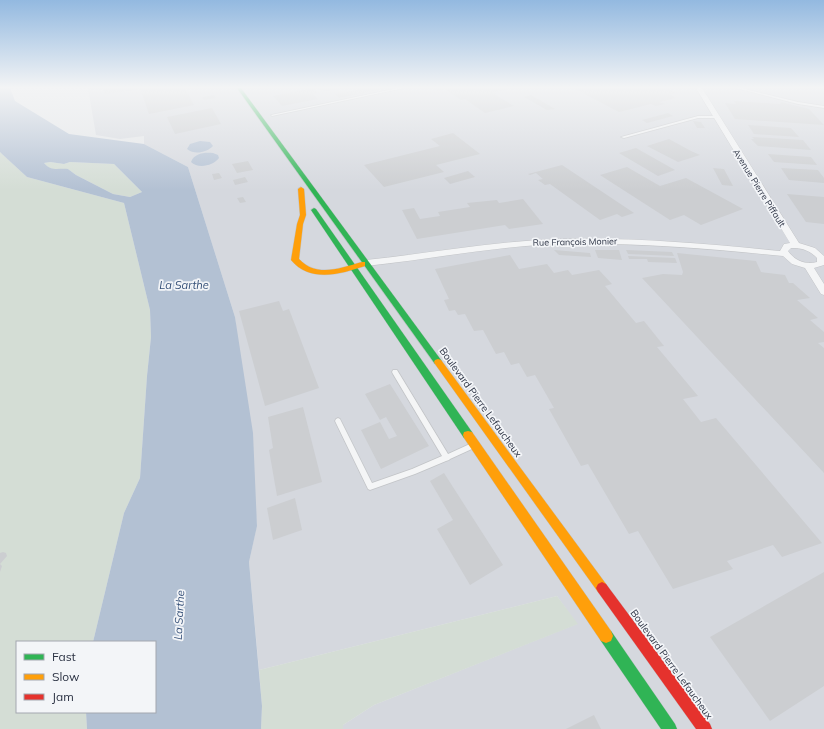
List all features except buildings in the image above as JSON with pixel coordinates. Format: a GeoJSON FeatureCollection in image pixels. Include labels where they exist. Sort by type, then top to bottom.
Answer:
{"type":"FeatureCollection","features":[{"type":"Feature","properties":{"kind":"main road"},"geometry":{"type":"LineString","coordinates":[[254,122],[352,268],[670,729]]}},
{"type":"Feature","properties":{"kind":"main road","name":"Boulevard Pierre Lefaucheux"},"geometry":{"type":"LineString","coordinates":[[264,122],[706,729]]}},
{"type":"Feature","properties":{"kind":"main road"},"geometry":{"type":"LineString","coordinates":[[296,183],[303,208],[296,260],[297,264],[306,271],[319,273],[352,268],[366,263]]}},
{"type":"Feature","properties":{"kind":"street","name":"Avenue Pierre Piffault"},"geometry":{"type":"LineString","coordinates":[[719,122],[796,245]]}},
{"type":"Feature","properties":{"kind":"street","name":"Rue François Monier"},"geometry":{"type":"LineString","coordinates":[[366,263],[503,245],[586,241],[670,243],[785,254]]}},
{"type":"Feature","properties":{"kind":"street"},"geometry":{"type":"LineString","coordinates":[[796,245],[809,248],[822,257],[821,263],[817,265],[808,265],[794,261],[785,254],[784,248],[787,246],[796,245]]}},
{"type":"Feature","properties":{"kind":"street"},"geometry":{"type":"LineString","coordinates":[[808,265],[824,292]]}},
{"type":"Feature","properties":{"kind":"lane"},"geometry":{"type":"LineString","coordinates":[[623,137],[679,122]]}},
{"type":"Feature","properties":{"kind":"lane"},"geometry":{"type":"LineString","coordinates":[[395,372],[447,458]]}},
{"type":"Feature","properties":{"kind":"lane"},"geometry":{"type":"LineString","coordinates":[[338,421],[370,487],[447,458],[474,445]]}},
{"type":"Feature","properties":{"kind":"shaded area"},"geometry":{"type":"Polygon","coordinates":[[[94,122],[824,122],[824,729],[343,729],[343,725],[374,705],[577,624],[557,596],[259,670],[249,562],[257,525],[235,317],[188,167],[144,144],[144,136],[120,139],[96,135],[94,122]]]}},
{"type":"Feature","properties":{"kind":"shaded area"},"geometry":{"type":"Polygon","coordinates":[[[0,152],[27,177],[124,203],[150,310],[151,337],[140,478],[124,513],[93,641],[16,641],[16,713],[86,713],[87,729],[0,729],[0,152]]]}},
{"type":"Feature","properties":{"kind":"shaded area"},"geometry":{"type":"Polygon","coordinates":[[[50,162],[64,164],[70,162],[114,164],[142,192],[130,197],[113,194],[76,175],[68,169],[52,169],[44,163],[50,162]]]}},
{"type":"Feature","properties":{"kind":"shaded area"},"geometry":{"type":"Polygon","coordinates":[[[557,596],[578,624],[374,705],[343,725],[343,729],[261,729],[262,706],[259,670],[557,596]]]}},
{"type":"Feature","properties":{"kind":"water","name":"La Sarthe"},"geometry":{"type":"Polygon","coordinates":[[[0,122],[49,122],[69,134],[144,144],[188,167],[235,317],[253,433],[257,526],[249,562],[262,706],[261,729],[87,729],[86,713],[156,713],[156,641],[93,641],[124,513],[140,478],[151,337],[150,310],[124,203],[27,177],[0,152],[0,122]],[[50,162],[44,163],[52,169],[68,169],[76,175],[113,194],[130,197],[142,192],[114,164],[70,162],[64,164],[50,162]]]}},
{"type":"Feature","properties":{"kind":"water"},"geometry":{"type":"Polygon","coordinates":[[[200,141],[210,142],[213,146],[207,150],[196,153],[187,149],[190,144],[200,141]]]}},
{"type":"Feature","properties":{"kind":"water"},"geometry":{"type":"Polygon","coordinates":[[[203,153],[213,153],[218,155],[219,158],[209,165],[201,166],[191,162],[197,155],[203,153]]]}},
{"type":"Feature","properties":{"kind":"traffic: fast"},"geometry":{"type":"LineString","coordinates":[[264,122],[438,362]]}},
{"type":"Feature","properties":{"kind":"traffic: fast"},"geometry":{"type":"LineString","coordinates":[[314,210],[468,435]]}},
{"type":"Feature","properties":{"kind":"traffic: fast"},"geometry":{"type":"LineString","coordinates":[[606,636],[670,729]]}},
{"type":"Feature","properties":{"kind":"traffic: slow"},"geometry":{"type":"LineString","coordinates":[[301,189],[303,215],[300,224],[295,260],[309,270],[318,272],[336,271],[362,264]]}},
{"type":"Feature","properties":{"kind":"traffic: slow"},"geometry":{"type":"LineString","coordinates":[[438,362],[602,588]]}},
{"type":"Feature","properties":{"kind":"traffic: slow"},"geometry":{"type":"LineString","coordinates":[[468,435],[606,636]]}},
{"type":"Feature","properties":{"kind":"traffic: jam"},"geometry":{"type":"LineString","coordinates":[[602,588],[705,729]]}}]}
